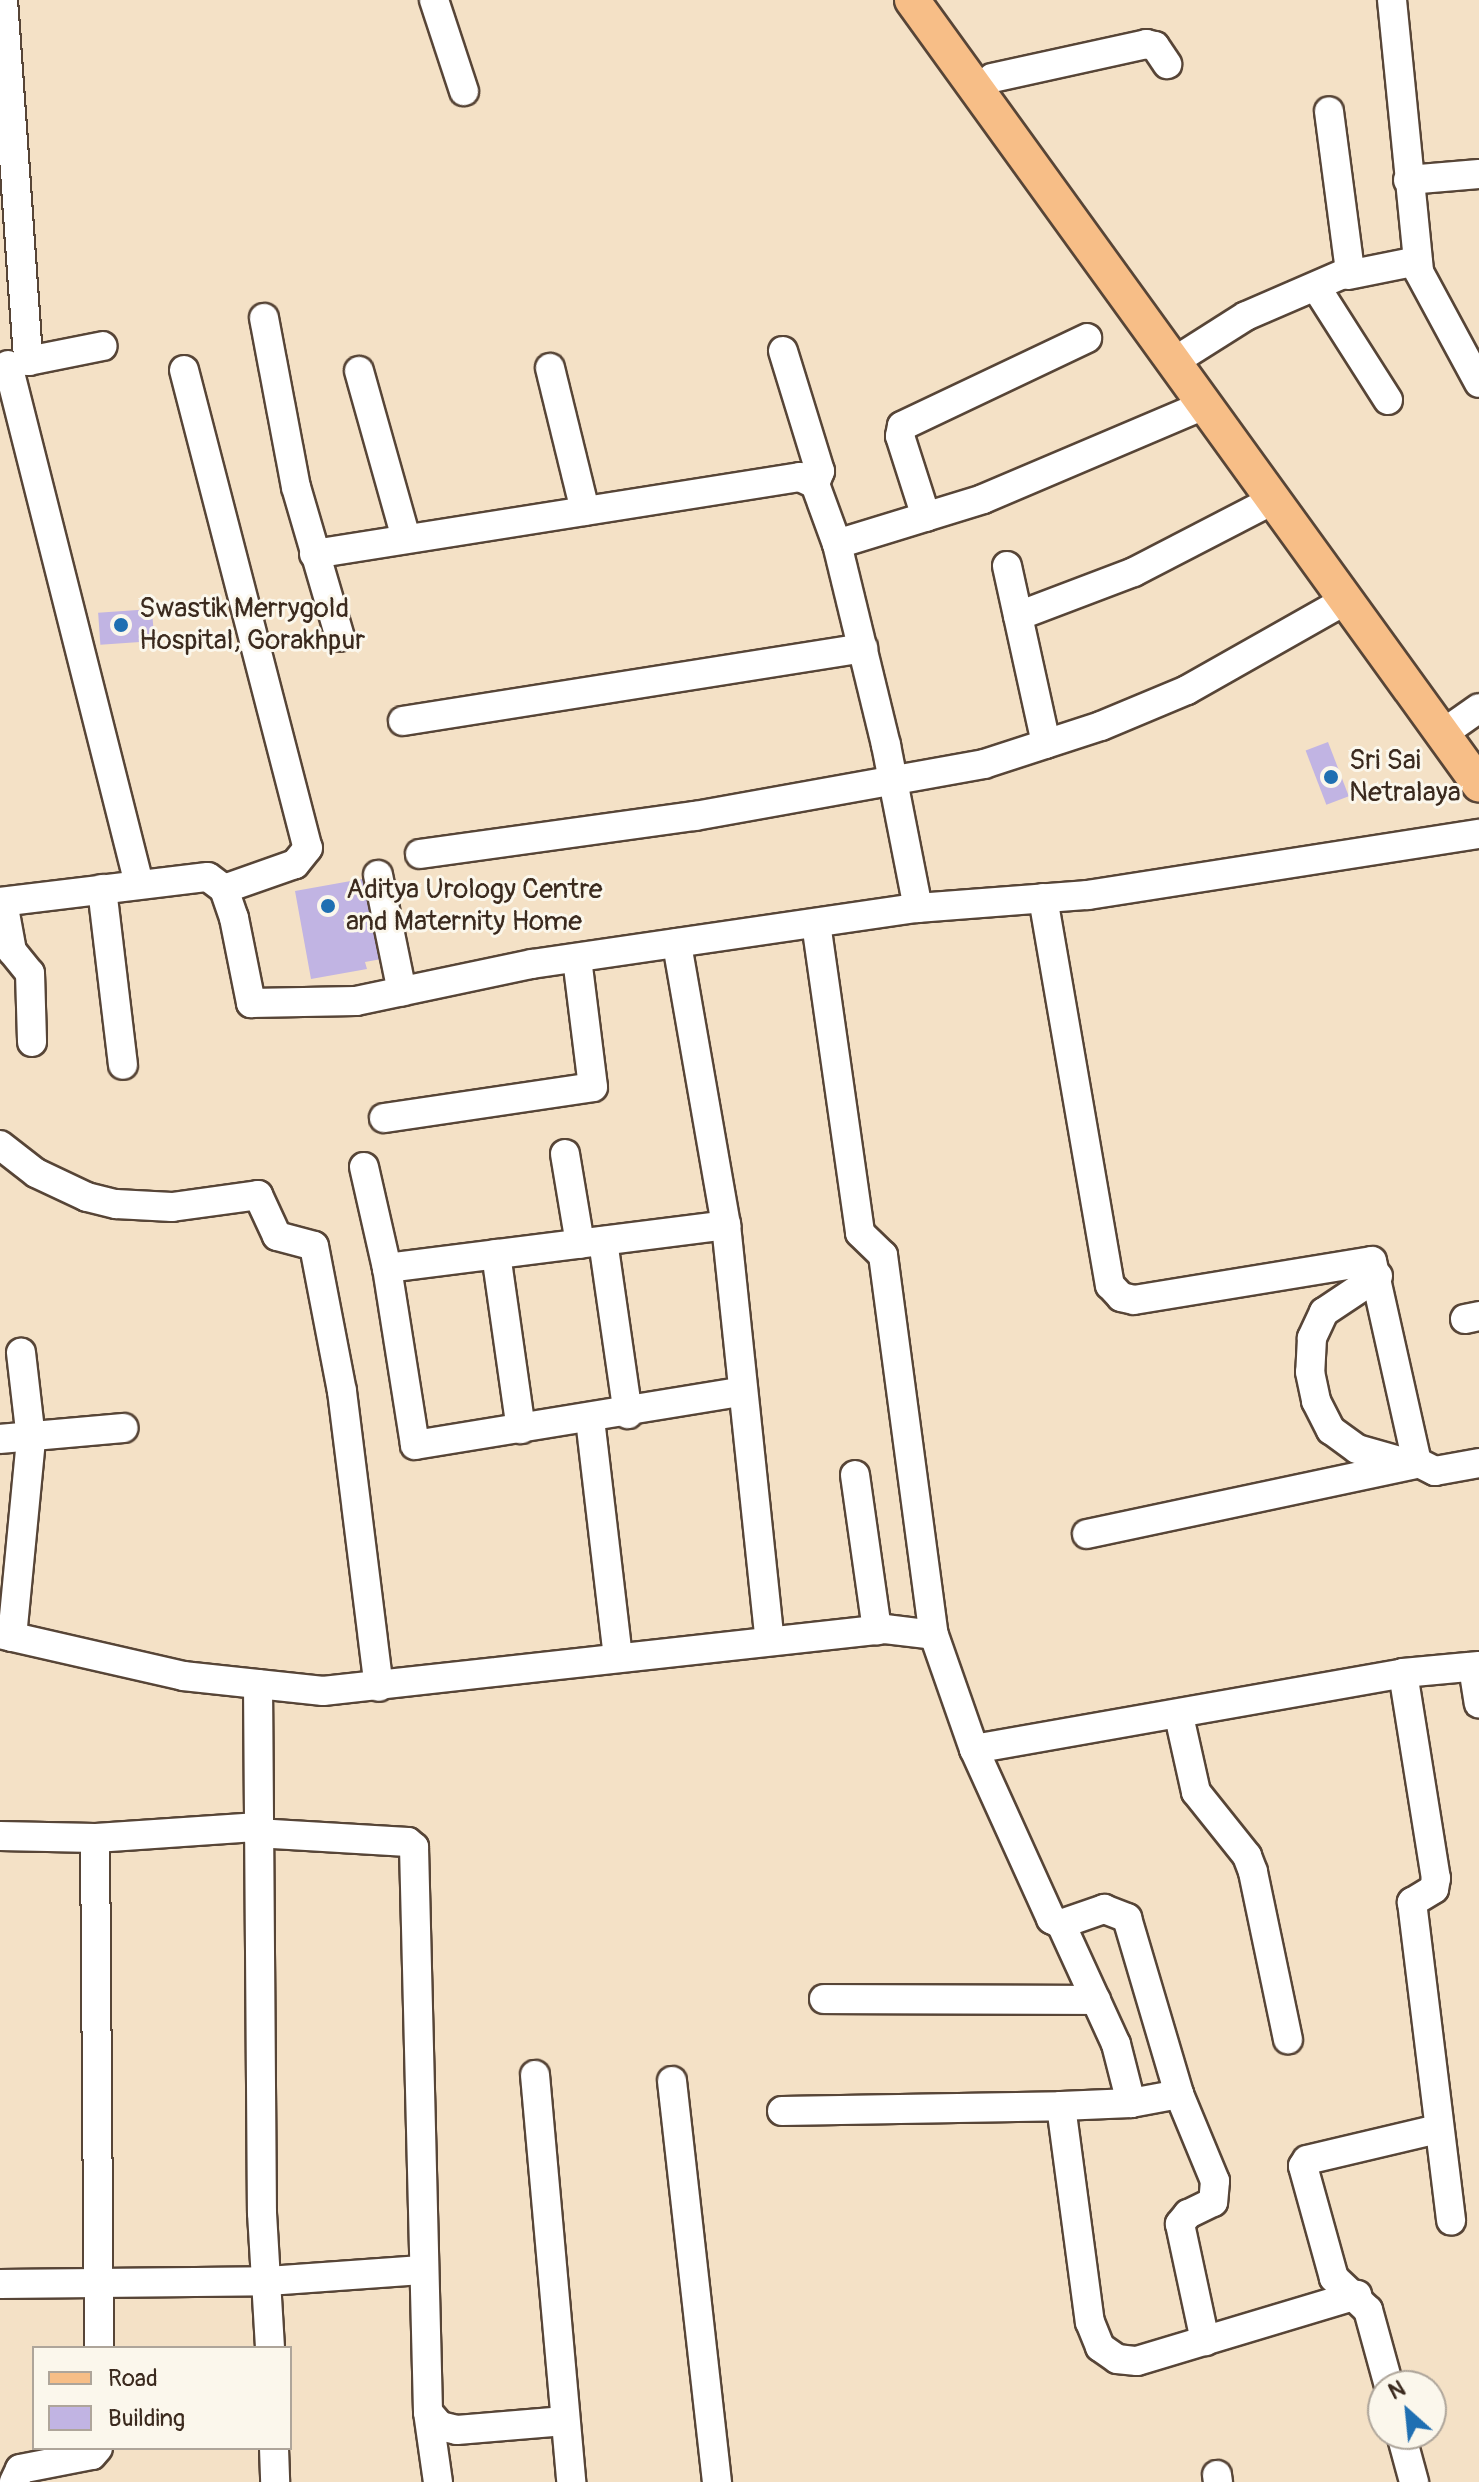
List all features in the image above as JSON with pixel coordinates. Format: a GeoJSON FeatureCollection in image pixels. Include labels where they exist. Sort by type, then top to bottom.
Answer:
{"type":"FeatureCollection","features":[{"type":"Feature","properties":{"kind":"main road"},"geometry":{"type":"LineString","coordinates":[[912,0],[1479,784]]}},
{"type":"Feature","properties":{"kind":"main road"},"geometry":{"type":"LineString","coordinates":[[935,0],[1189,352],[1467,716],[1479,758]]}},
{"type":"Feature","properties":{"kind":"street"},"geometry":{"type":"LineString","coordinates":[[3,0],[12,364],[139,884]]}},
{"type":"Feature","properties":{"kind":"street"},"geometry":{"type":"LineString","coordinates":[[434,0],[464,91]]}},
{"type":"Feature","properties":{"kind":"street"},"geometry":{"type":"LineString","coordinates":[[1392,0],[1408,180],[1424,288],[1479,383]]}},
{"type":"Feature","properties":{"kind":"street"},"geometry":{"type":"LineString","coordinates":[[992,78],[1146,44],[1155,46],[1167,64]]}},
{"type":"Feature","properties":{"kind":"street"},"geometry":{"type":"LineString","coordinates":[[1329,111],[1348,275]]}},
{"type":"Feature","properties":{"kind":"street"},"geometry":{"type":"LineString","coordinates":[[1408,180],[1479,174]]}},
{"type":"Feature","properties":{"kind":"street"},"geometry":{"type":"LineString","coordinates":[[1189,352],[1246,316],[1316,287],[1348,275],[1418,261]]}},
{"type":"Feature","properties":{"kind":"street"},"geometry":{"type":"LineString","coordinates":[[1316,287],[1388,400]]}},
{"type":"Feature","properties":{"kind":"street"},"geometry":{"type":"LineString","coordinates":[[264,318],[296,487],[340,637]]}},
{"type":"Feature","properties":{"kind":"street"},"geometry":{"type":"LineString","coordinates":[[926,517],[900,436],[902,426],[1087,338]]}},
{"type":"Feature","properties":{"kind":"street"},"geometry":{"type":"LineString","coordinates":[[12,364],[103,346]]}},
{"type":"Feature","properties":{"kind":"street"},"geometry":{"type":"LineString","coordinates":[[783,351],[820,471],[815,484],[837,544],[863,648],[918,908]]}},
{"type":"Feature","properties":{"kind":"street"},"geometry":{"type":"LineString","coordinates":[[550,368],[585,511]]}},
{"type":"Feature","properties":{"kind":"street"},"geometry":{"type":"LineString","coordinates":[[184,370],[308,848],[295,864],[224,889]]}},
{"type":"Feature","properties":{"kind":"street"},"geometry":{"type":"LineString","coordinates":[[359,371],[406,538]]}},
{"type":"Feature","properties":{"kind":"street"},"geometry":{"type":"LineString","coordinates":[[837,544],[983,499],[1204,405]]}},
{"type":"Feature","properties":{"kind":"street"},"geometry":{"type":"LineString","coordinates":[[314,554],[800,477],[815,484]]}},
{"type":"Feature","properties":{"kind":"street"},"geometry":{"type":"LineString","coordinates":[[1018,616],[1134,572],[1273,500]]}},
{"type":"Feature","properties":{"kind":"street"},"geometry":{"type":"LineString","coordinates":[[1007,566],[1046,744]]}},
{"type":"Feature","properties":{"kind":"street"},"geometry":{"type":"LineString","coordinates":[[420,854],[894,783],[1046,744],[1187,690],[1346,600]]}},
{"type":"Feature","properties":{"kind":"street"},"geometry":{"type":"LineString","coordinates":[[403,721],[863,648]]}},
{"type":"Feature","properties":{"kind":"street"},"geometry":{"type":"LineString","coordinates":[[32,1042],[30,973],[12,951],[2,902],[208,877],[224,889],[251,1003],[356,1001],[577,958],[677,943],[918,908],[1043,898],[1479,834]]}},
{"type":"Feature","properties":{"kind":"street"},"geometry":{"type":"LineString","coordinates":[[378,875],[402,992]]}},
{"type":"Feature","properties":{"kind":"street"},"geometry":{"type":"LineString","coordinates":[[102,889],[123,1065]]}},
{"type":"Feature","properties":{"kind":"street"},"geometry":{"type":"LineString","coordinates":[[1043,898],[1110,1285],[1121,1297],[1134,1300],[1367,1258],[1378,1276],[1411,1449],[1418,1466]]}},
{"type":"Feature","properties":{"kind":"street"},"geometry":{"type":"LineString","coordinates":[[816,923],[860,1233],[883,1255],[934,1635],[974,1749],[1045,1909],[1061,1924],[1116,2044],[1131,2103]]}},
{"type":"Feature","properties":{"kind":"street"},"geometry":{"type":"LineString","coordinates":[[677,943],[726,1225],[740,1392],[770,1641]]}},
{"type":"Feature","properties":{"kind":"street"},"geometry":{"type":"LineString","coordinates":[[384,1118],[593,1087],[577,958]]}},
{"type":"Feature","properties":{"kind":"street"},"geometry":{"type":"LineString","coordinates":[[0,1145],[36,1173],[87,1197],[116,1204],[172,1207],[258,1195],[277,1236],[314,1246],[342,1391],[379,1687]]}},
{"type":"Feature","properties":{"kind":"street"},"geometry":{"type":"LineString","coordinates":[[565,1154],[592,1242],[628,1414]]}},
{"type":"Feature","properties":{"kind":"street"},"geometry":{"type":"LineString","coordinates":[[364,1167],[387,1268],[415,1445],[628,1414],[740,1392]]}},
{"type":"Feature","properties":{"kind":"street"},"geometry":{"type":"LineString","coordinates":[[387,1268],[726,1225]]}},
{"type":"Feature","properties":{"kind":"street"},"geometry":{"type":"LineString","coordinates":[[496,1254],[521,1429]]}},
{"type":"Feature","properties":{"kind":"street"},"geometry":{"type":"LineString","coordinates":[[1378,1276],[1324,1312],[1312,1338],[1310,1372],[1316,1401],[1331,1430],[1357,1449],[1435,1471],[1479,1463]]}},
{"type":"Feature","properties":{"kind":"street"},"geometry":{"type":"LineString","coordinates":[[21,1353],[31,1439],[6,1635],[183,1676],[323,1691],[877,1630],[934,1635]]}},
{"type":"Feature","properties":{"kind":"street"},"geometry":{"type":"LineString","coordinates":[[590,1419],[618,1657]]}},
{"type":"Feature","properties":{"kind":"street"},"geometry":{"type":"LineString","coordinates":[[0,1439],[31,1439],[124,1428]]}},
{"type":"Feature","properties":{"kind":"street"},"geometry":{"type":"LineString","coordinates":[[1087,1534],[1418,1466]]}},
{"type":"Feature","properties":{"kind":"street"},"geometry":{"type":"LineString","coordinates":[[855,1475],[877,1630]]}},
{"type":"Feature","properties":{"kind":"street"},"geometry":{"type":"LineString","coordinates":[[974,1749],[1179,1716],[1403,1673],[1476,1666],[1479,1704]]}},
{"type":"Feature","properties":{"kind":"street"},"geometry":{"type":"LineString","coordinates":[[1403,1673],[1436,1878],[1434,1889],[1412,1902],[1451,2221]]}},
{"type":"Feature","properties":{"kind":"street"},"geometry":{"type":"LineString","coordinates":[[258,1684],[256,1830],[262,2213],[270,2346]]}},
{"type":"Feature","properties":{"kind":"street"},"geometry":{"type":"LineString","coordinates":[[1179,1716],[1196,1792],[1247,1856],[1253,1872],[1288,2039]]}},
{"type":"Feature","properties":{"kind":"street"},"geometry":{"type":"LineString","coordinates":[[0,1836],[95,1838],[256,1830],[408,1842],[418,1853],[422,2270],[428,2412],[438,2482]]}},
{"type":"Feature","properties":{"kind":"street"},"geometry":{"type":"LineString","coordinates":[[95,1838],[99,2346]]}},
{"type":"Feature","properties":{"kind":"street"},"geometry":{"type":"LineString","coordinates":[[1061,1924],[1104,1909],[1127,1918],[1179,2094],[1215,2181],[1213,2202],[1188,2214],[1180,2224],[1205,2341]]}},
{"type":"Feature","properties":{"kind":"street"},"geometry":{"type":"LineString","coordinates":[[824,1999],[1096,2000]]}},
{"type":"Feature","properties":{"kind":"street"},"geometry":{"type":"LineString","coordinates":[[535,2075],[571,2482]]}},
{"type":"Feature","properties":{"kind":"street"},"geometry":{"type":"LineString","coordinates":[[672,2081],[717,2482]]}},
{"type":"Feature","properties":{"kind":"street"},"geometry":{"type":"LineString","coordinates":[[782,2111],[1061,2106],[1131,2103],[1179,2094]]}},
{"type":"Feature","properties":{"kind":"street"},"geometry":{"type":"LineString","coordinates":[[1061,2106],[1090,2322],[1100,2347],[1117,2359],[1137,2361],[1357,2295]]}},
{"type":"Feature","properties":{"kind":"street"},"geometry":{"type":"LineString","coordinates":[[1385,2370],[1368,2310],[1357,2295],[1334,2278],[1303,2166],[1307,2160],[1438,2129]]}},
{"type":"Feature","properties":{"kind":"street"},"geometry":{"type":"LineString","coordinates":[[0,2284],[268,2281],[422,2270]]}},
{"type":"Feature","properties":{"kind":"street"},"geometry":{"type":"LineString","coordinates":[[428,2412],[440,2426],[457,2430],[565,2421]]}},
{"type":"Feature","properties":{"kind":"street"},"geometry":{"type":"LineString","coordinates":[[11,2473],[92,2455],[96,2450]]}},
{"type":"Feature","properties":{"kind":"street"},"geometry":{"type":"LineString","coordinates":[[274,2450],[275,2482]]}},
{"type":"Feature","properties":{"kind":"street"},"geometry":{"type":"LineString","coordinates":[[1405,2450],[1414,2482]]}},
{"type":"Feature","properties":{"kind":"building"},"geometry":{"type":"Polygon","coordinates":[[[152,609],[154,641],[100,645],[98,613],[152,609]]]}},
{"type":"Feature","properties":{"kind":"building"},"geometry":{"type":"Polygon","coordinates":[[[1328,742],[1349,796],[1326,805],[1306,751],[1328,742]]]}},
{"type":"Feature","properties":{"kind":"building"},"geometry":{"type":"Polygon","coordinates":[[[373,877],[387,958],[365,962],[367,969],[311,979],[295,891],[373,877]]]}},
{"type":"Feature","properties":{"kind":"place","name":"Swastik Merrygold Hospital, Gorakhpur"},"geometry":{"type":"Point","coordinates":[121,625]}},
{"type":"Feature","properties":{"kind":"place","name":"Sri Sai Netralaya"},"geometry":{"type":"Point","coordinates":[1331,777]}},
{"type":"Feature","properties":{"kind":"place","name":"Aditya Urology Centre and Maternity Home"},"geometry":{"type":"Point","coordinates":[328,906]}}]}
